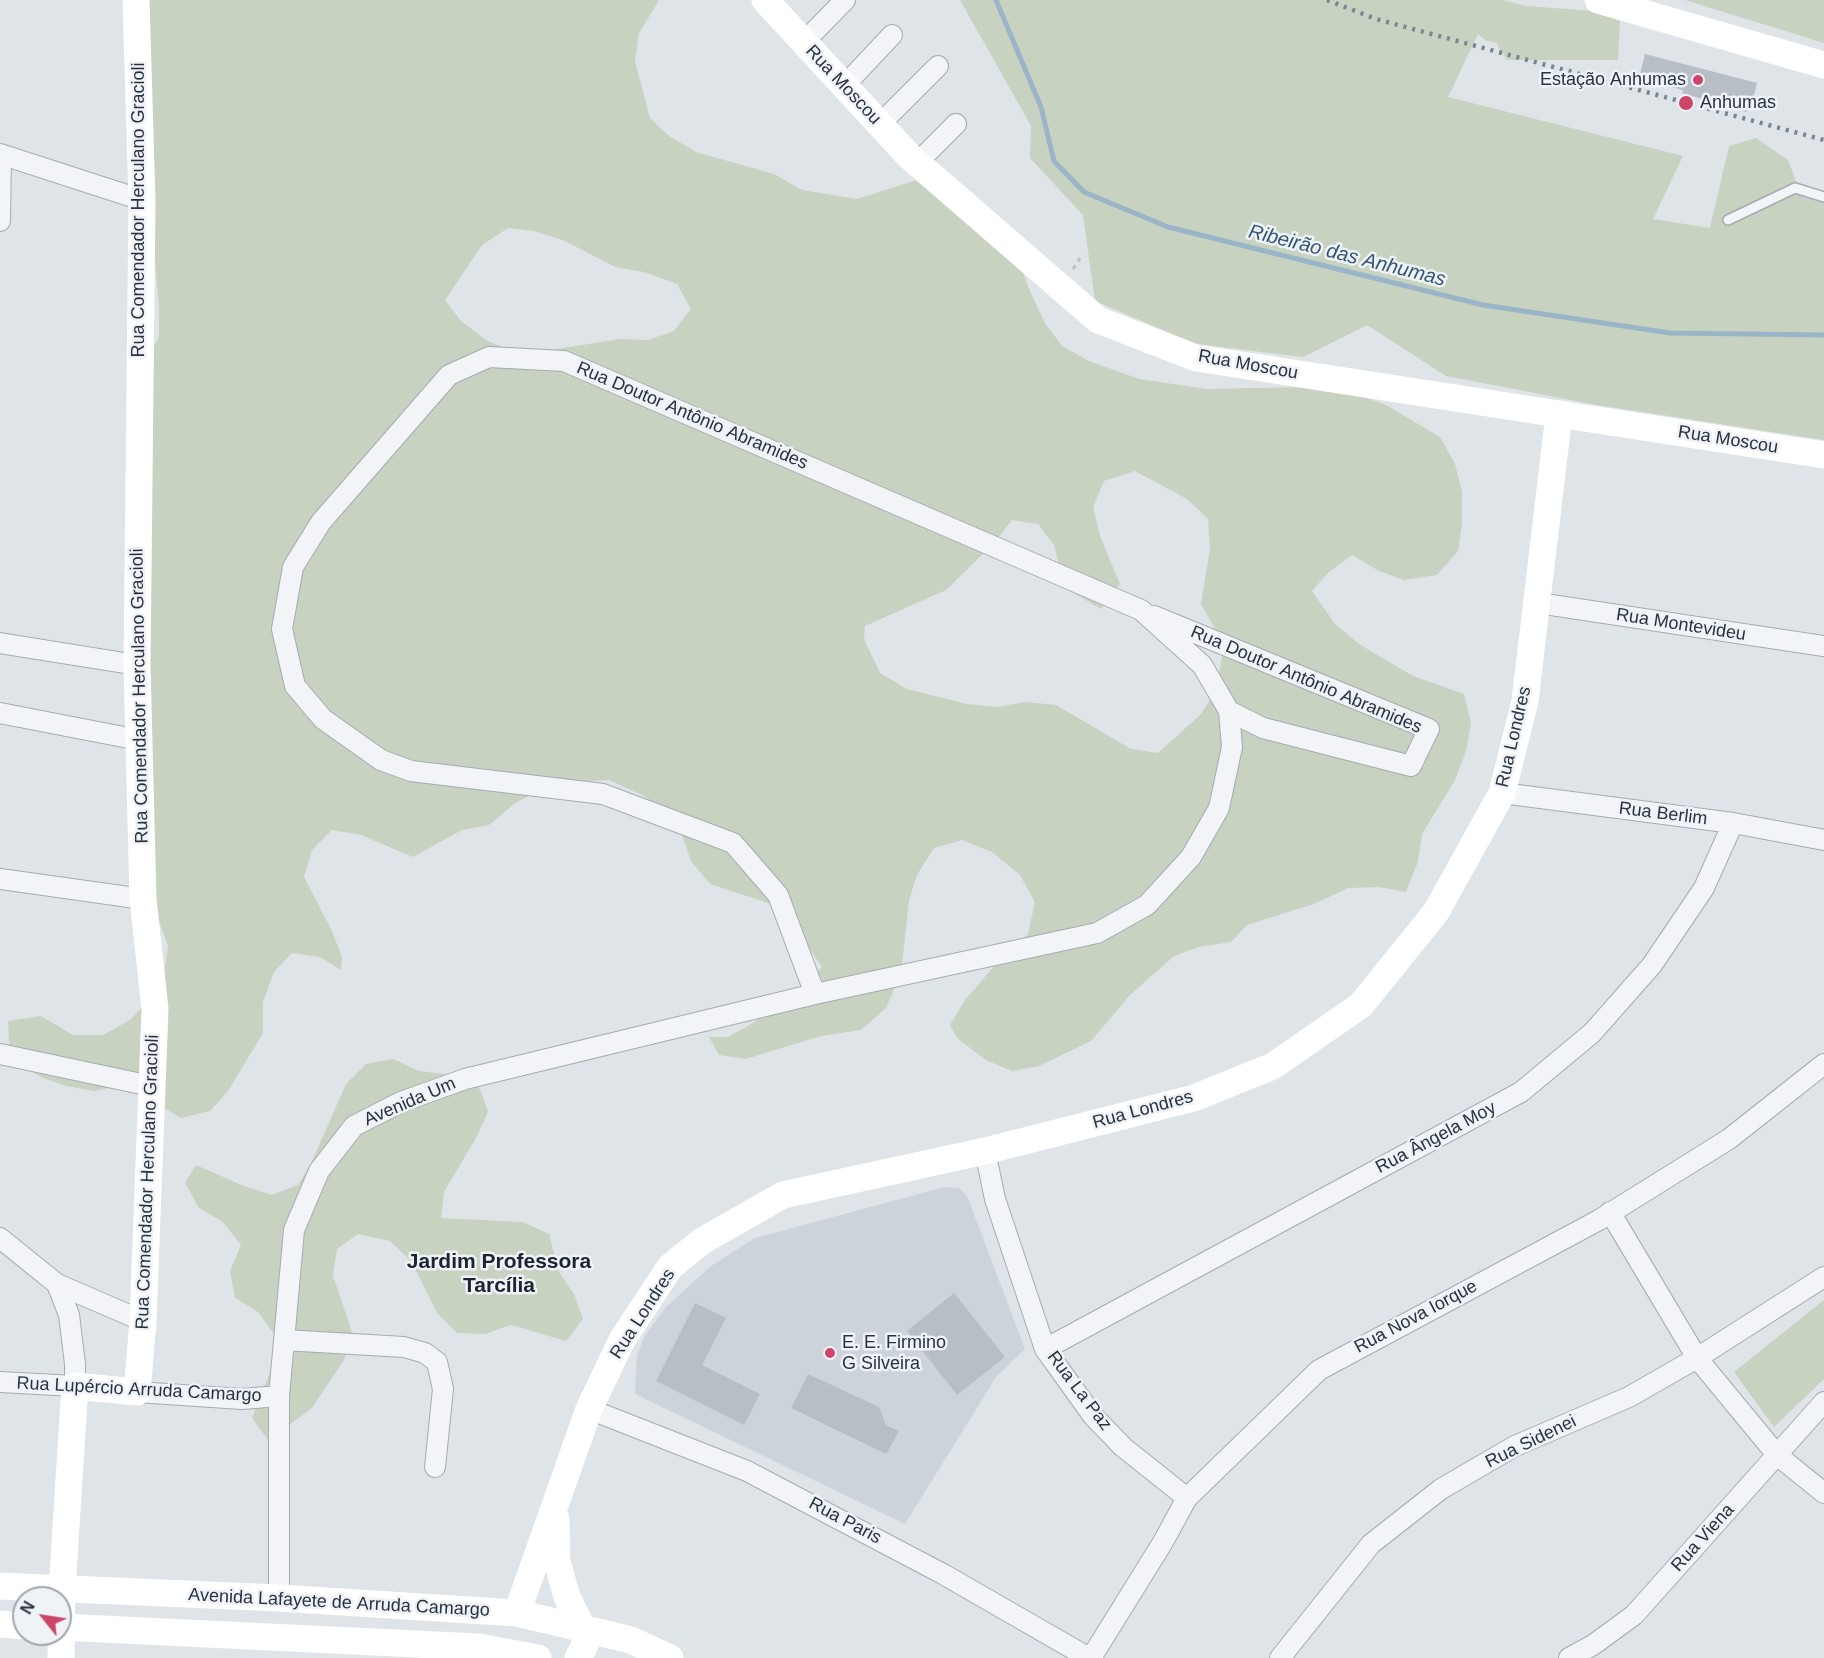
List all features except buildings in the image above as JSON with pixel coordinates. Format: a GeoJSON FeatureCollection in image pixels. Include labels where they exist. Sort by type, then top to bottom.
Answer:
{"type":"FeatureCollection","features":[{"type":"Feature","properties":{"kind":"street","name":"Rua Comendador Herculano Gracioli"},"geometry":{"type":"LineString","coordinates":[[136,0],[142,200],[137,665],[143,899],[155,1010],[143,1321],[137,1392]]}},
{"type":"Feature","properties":{"kind":"street","name":"Rua Moscou"},"geometry":{"type":"LineString","coordinates":[[765,0],[917,163],[1098,320],[1196,358],[1824,455]]}},
{"type":"Feature","properties":{"kind":"street"},"geometry":{"type":"LineString","coordinates":[[804,42],[845,0]]}},
{"type":"Feature","properties":{"kind":"street"},"geometry":{"type":"LineString","coordinates":[[1598,0],[1824,64]]}},
{"type":"Feature","properties":{"kind":"street"},"geometry":{"type":"LineString","coordinates":[[844,86],[892,35]]}},
{"type":"Feature","properties":{"kind":"street"},"geometry":{"type":"LineString","coordinates":[[880,124],[938,66]]}},
{"type":"Feature","properties":{"kind":"street"},"geometry":{"type":"LineString","coordinates":[[917,163],[956,124]]}},
{"type":"Feature","properties":{"kind":"street"},"geometry":{"type":"LineString","coordinates":[[0,220],[1,154],[142,200]]}},
{"type":"Feature","properties":{"kind":"street","name":"Rua Doutor Antônio Abramides"},"geometry":{"type":"LineString","coordinates":[[815,994],[778,895],[733,843],[603,794],[411,771],[381,760],[323,719],[295,686],[282,629],[293,567],[321,522],[449,375],[489,357],[564,361],[1141,610],[1429,729],[1411,766],[1263,728],[1229,711]]}},
{"type":"Feature","properties":{"kind":"street","name":"Rua Londres"},"geometry":{"type":"LineString","coordinates":[[517,1613],[589,1409],[622,1340],[670,1267],[702,1241],[783,1195],[985,1151],[1194,1098],[1273,1066],[1361,1005],[1436,912],[1502,793],[1525,701],[1559,414]]}},
{"type":"Feature","properties":{"kind":"street","name":"Rua Montevideu"},"geometry":{"type":"LineString","coordinates":[[1538,603],[1824,646]]}},
{"type":"Feature","properties":{"kind":"street","name":"Rua Doutor Antônio Abramides"},"geometry":{"type":"LineString","coordinates":[[907,974],[1097,933],[1147,905],[1191,857],[1220,808],[1232,747],[1229,711],[1202,665],[1141,610]]}},
{"type":"Feature","properties":{"kind":"street"},"geometry":{"type":"LineString","coordinates":[[0,643],[137,665]]}},
{"type":"Feature","properties":{"kind":"street"},"geometry":{"type":"LineString","coordinates":[[0,713],[139,740]]}},
{"type":"Feature","properties":{"kind":"street","name":"Rua Berlim"},"geometry":{"type":"LineString","coordinates":[[1502,793],[1733,823],[1824,840]]}},
{"type":"Feature","properties":{"kind":"street","name":"Rua Ângela Moy"},"geometry":{"type":"LineString","coordinates":[[1045,1349],[1521,1092],[1592,1033],[1652,965],[1704,888],[1733,823]]}},
{"type":"Feature","properties":{"kind":"street"},"geometry":{"type":"LineString","coordinates":[[0,879],[143,899]]}},
{"type":"Feature","properties":{"kind":"street","name":"Avenida Um"},"geometry":{"type":"LineString","coordinates":[[279,1598],[279,1396],[294,1230],[319,1171],[354,1126],[401,1102],[465,1079],[815,994],[907,974]]}},
{"type":"Feature","properties":{"kind":"street"},"geometry":{"type":"LineString","coordinates":[[0,1054],[151,1086]]}},
{"type":"Feature","properties":{"kind":"street","name":"Rua Nova Iorque"},"geometry":{"type":"LineString","coordinates":[[1090,1658],[1163,1542],[1187,1498],[1319,1370],[1610,1212],[1729,1139],[1824,1064]]}},
{"type":"Feature","properties":{"kind":"street","name":"Rua La Paz"},"geometry":{"type":"LineString","coordinates":[[985,1151],[995,1199],[1045,1349],[1094,1416],[1123,1447],[1187,1498]]}},
{"type":"Feature","properties":{"kind":"street"},"geometry":{"type":"LineString","coordinates":[[1610,1212],[1697,1358],[1777,1455],[1824,1493]]}},
{"type":"Feature","properties":{"kind":"street"},"geometry":{"type":"LineString","coordinates":[[0,1238],[57,1284],[143,1321]]}},
{"type":"Feature","properties":{"kind":"street","name":"Rua Sidenei"},"geometry":{"type":"LineString","coordinates":[[1281,1658],[1371,1544],[1441,1490],[1515,1446],[1629,1397],[1697,1358],[1824,1277]]}},
{"type":"Feature","properties":{"kind":"street"},"geometry":{"type":"LineString","coordinates":[[57,1284],[69,1314],[75,1364],[62,1586]]}},
{"type":"Feature","properties":{"kind":"street"},"geometry":{"type":"LineString","coordinates":[[284,1340],[404,1347],[425,1353],[437,1362],[442,1389],[435,1467]]}},
{"type":"Feature","properties":{"kind":"street","name":"Rua Lupércio Arruda Camargo"},"geometry":{"type":"LineString","coordinates":[[0,1382],[242,1398],[279,1396]]}},
{"type":"Feature","properties":{"kind":"street","name":"Rua Viena"},"geometry":{"type":"LineString","coordinates":[[1569,1658],[1593,1645],[1634,1615],[1824,1402]]}},
{"type":"Feature","properties":{"kind":"street","name":"Rua Paris"},"geometry":{"type":"LineString","coordinates":[[589,1409],[747,1471],[943,1574],[1090,1658]]}},
{"type":"Feature","properties":{"kind":"street"},"geometry":{"type":"LineString","coordinates":[[556,1504],[557,1561],[567,1597],[583,1629],[585,1644],[578,1658]]}},
{"type":"Feature","properties":{"kind":"street","name":"Avenida Lafayete de Arruda Camargo"},"geometry":{"type":"LineString","coordinates":[[72,1589],[279,1598],[517,1613],[631,1640],[670,1658]]}},
{"type":"Feature","properties":{"kind":"street"},"geometry":{"type":"LineString","coordinates":[[474,1610],[468,1625],[468,1635],[485,1652]]}},
{"type":"Feature","properties":{"kind":"street","name":"Avenida Lafayete de Arruda Camargo"},"geometry":{"type":"LineString","coordinates":[[72,1628],[485,1652],[538,1658]]}},
{"type":"Feature","properties":{"kind":"lane"},"geometry":{"type":"LineString","coordinates":[[1728,220],[1795,188],[1824,197]]}},
{"type":"Feature","properties":{"kind":"shaded area","name":"E. E. Firmino G Silveira"},"geometry":{"type":"Polygon","coordinates":[[[945,1187],[959,1188],[967,1196],[1025,1349],[996,1377],[905,1524],[635,1394],[637,1356],[644,1337],[665,1308],[711,1266],[755,1238],[945,1187]]]}},
{"type":"Feature","properties":{"kind":"green space"},"geometry":{"type":"Polygon","coordinates":[[[132,0],[659,0],[639,33],[635,61],[650,118],[669,136],[696,152],[774,174],[802,190],[857,199],[917,180],[1015,250],[1029,289],[1045,323],[1062,346],[1089,361],[1139,379],[1207,389],[1305,387],[1361,396],[1386,405],[1440,437],[1455,464],[1462,492],[1462,523],[1458,551],[1437,575],[1404,580],[1379,571],[1352,555],[1329,572],[1312,591],[1335,624],[1359,644],[1413,676],[1464,694],[1471,723],[1466,751],[1455,780],[1422,834],[1418,862],[1406,892],[1379,887],[1348,888],[1314,904],[1247,925],[1231,942],[1199,947],[1174,956],[1130,995],[1091,1041],[1039,1066],[1012,1071],[986,1060],[958,1039],[950,1025],[965,1000],[1003,956],[1028,934],[1035,902],[1020,875],[992,852],[962,840],[934,848],[917,875],[909,900],[901,974],[886,1008],[861,1030],[821,1036],[746,1059],[719,1055],[709,1037],[728,1037],[753,1023],[802,988],[822,967],[794,926],[768,903],[710,884],[691,861],[682,835],[667,814],[644,796],[609,780],[572,782],[539,790],[514,804],[489,825],[462,830],[413,857],[361,835],[332,830],[312,850],[304,877],[332,931],[342,957],[341,970],[320,957],[292,953],[274,972],[263,1002],[263,1033],[228,1091],[210,1111],[181,1118],[154,1102],[135,1084],[94,1091],[66,1086],[41,1077],[10,1059],[8,1021],[41,1016],[73,1035],[103,1035],[130,1020],[148,1001],[164,974],[168,946],[157,915],[142,888],[154,346],[159,337],[159,307],[132,0]],[[508,228],[482,245],[445,300],[461,321],[486,340],[511,351],[539,352],[620,339],[648,340],[674,331],[691,309],[677,284],[644,272],[615,267],[565,241],[534,231],[508,228]],[[1135,471],[1104,481],[1093,507],[1100,536],[1120,584],[1101,609],[1077,595],[1061,574],[1054,545],[1038,524],[1012,520],[995,542],[946,590],[865,626],[864,639],[880,673],[907,689],[967,704],[998,707],[1025,702],[1056,705],[1131,749],[1158,753],[1201,714],[1216,690],[1222,657],[1215,629],[1201,604],[1210,549],[1208,519],[1187,499],[1135,471]]]}},
{"type":"Feature","properties":{"kind":"green space"},"geometry":{"type":"Polygon","coordinates":[[[960,0],[1502,0],[1526,6],[1595,11],[1620,21],[1618,60],[1507,60],[1496,43],[1485,40],[1478,34],[1448,97],[1683,156],[1653,219],[1710,228],[1729,146],[1756,138],[1788,160],[1802,197],[1824,203],[1824,440],[1597,405],[1446,376],[1367,325],[1303,357],[1196,344],[1095,301],[1083,215],[1030,158],[1031,126],[960,0]]]}},
{"type":"Feature","properties":{"kind":"green space"},"geometry":{"type":"Polygon","coordinates":[[[1685,0],[1824,0],[1824,43],[1685,0]]]}},
{"type":"Feature","properties":{"kind":"green space"},"geometry":{"type":"Polygon","coordinates":[[[393,1059],[419,1071],[445,1074],[479,1086],[488,1112],[476,1138],[444,1192],[441,1218],[523,1222],[549,1234],[559,1272],[574,1294],[583,1319],[566,1341],[511,1325],[485,1334],[457,1333],[437,1313],[411,1261],[390,1241],[358,1234],[337,1249],[333,1276],[352,1332],[344,1360],[311,1409],[268,1440],[252,1418],[274,1362],[274,1334],[258,1312],[235,1298],[230,1271],[241,1245],[223,1222],[199,1208],[185,1183],[196,1165],[244,1186],[272,1195],[298,1185],[312,1161],[346,1084],[366,1064],[393,1059]]]}},
{"type":"Feature","properties":{"kind":"green space"},"geometry":{"type":"Polygon","coordinates":[[[1824,1300],[1824,1379],[1774,1427],[1734,1372],[1824,1300]]]}},
{"type":"Feature","properties":{"kind":"waterway","name":"Ribeirão das Anhumas"},"geometry":{"type":"LineString","coordinates":[[996,0],[1041,107],[1054,161],[1084,192],[1168,227],[1483,305],[1670,333],[1824,335]]}},
{"type":"Feature","properties":{"kind":"railway"},"geometry":{"type":"LineString","coordinates":[[1327,0],[1376,19],[1824,140]]}},
{"type":"Feature","properties":{"kind":"place","name":"Estação Anhumas"},"geometry":{"type":"Point","coordinates":[1698,80]}},
{"type":"Feature","properties":{"kind":"place","name":"Anhumas"},"geometry":{"type":"Point","coordinates":[1686,103]}},
{"type":"Feature","properties":{"kind":"place","name":"E. E. Firmino G Silveira"},"geometry":{"type":"Point","coordinates":[830,1353]}},
{"type":"Feature","properties":{"kind":"district","name":"Jardim Professora Tarcília"},"geometry":{"type":"Point","coordinates":[499,1274]}}]}
